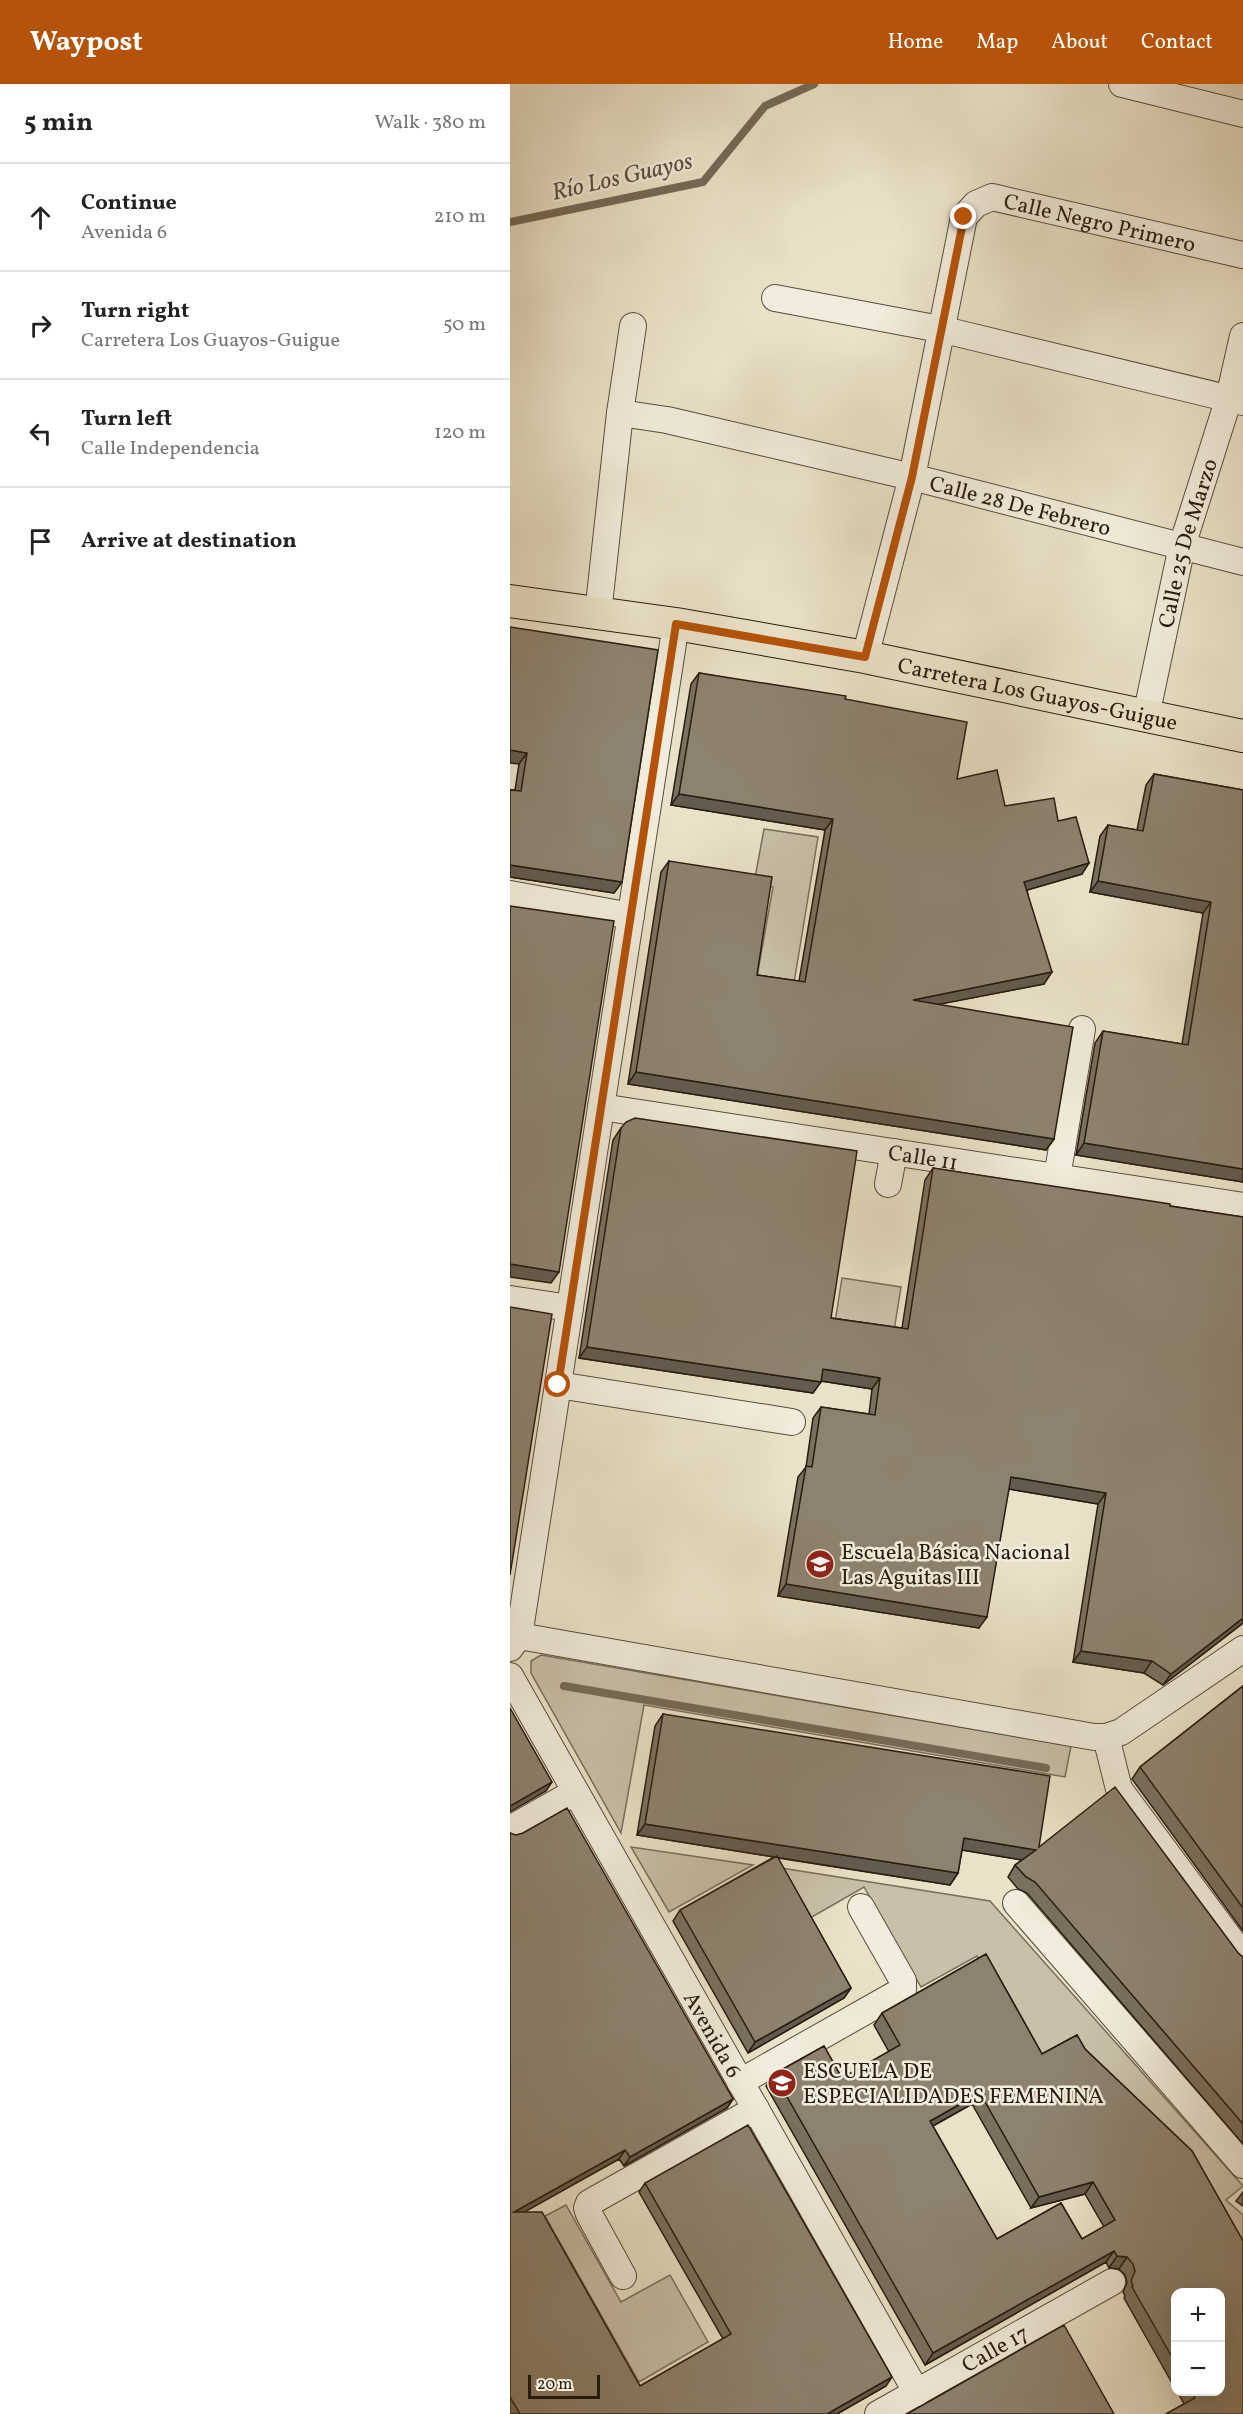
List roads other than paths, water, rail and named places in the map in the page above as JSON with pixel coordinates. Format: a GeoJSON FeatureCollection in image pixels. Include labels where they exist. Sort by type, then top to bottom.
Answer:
{"type":"FeatureCollection","features":[{"type":"Feature","properties":{"kind":"main road","name":"Carretera Los Guayos-Guigue"},"geometry":{"type":"LineString","coordinates":[[510,601],[676,624],[865,657],[1243,736]]}},
{"type":"Feature","properties":{"kind":"street"},"geometry":{"type":"LineString","coordinates":[[1122,84],[1243,114]]}},
{"type":"Feature","properties":{"kind":"street","name":"Calle Negro Primero"},"geometry":{"type":"LineString","coordinates":[[940,329],[964,217],[976,204],[992,198],[1243,255]]}},
{"type":"Feature","properties":{"kind":"street"},"geometry":{"type":"LineString","coordinates":[[775,298],[940,329],[1236,400]]}},
{"type":"Feature","properties":{"kind":"street"},"geometry":{"type":"LineString","coordinates":[[598,614],[620,413],[633,326]]}},
{"type":"Feature","properties":{"kind":"street"},"geometry":{"type":"LineString","coordinates":[[865,657],[912,477],[940,329]]}},
{"type":"Feature","properties":{"kind":"street","name":"Calle 25 De Marzo"},"geometry":{"type":"LineString","coordinates":[[1146,716],[1182,546],[1236,400],[1243,336]]}},
{"type":"Feature","properties":{"kind":"street","name":"Calle 28 De Febrero"},"geometry":{"type":"LineString","coordinates":[[620,413],[667,420],[912,477],[1243,562]]}},
{"type":"Feature","properties":{"kind":"street"},"geometry":{"type":"LineString","coordinates":[[676,624],[651,839],[631,916],[558,1385],[514,1642],[1085,1736],[1106,1737],[1120,1732],[1243,1649]]}},
{"type":"Feature","properties":{"kind":"street"},"geometry":{"type":"LineString","coordinates":[[510,894],[631,916]]}},
{"type":"Feature","properties":{"kind":"street"},"geometry":{"type":"LineString","coordinates":[[1057,1177],[1082,1029]]}},
{"type":"Feature","properties":{"kind":"street","name":"Calle 11"},"geometry":{"type":"LineString","coordinates":[[601,1107],[1243,1206]]}},
{"type":"Feature","properties":{"kind":"street"},"geometry":{"type":"LineString","coordinates":[[888,1184],[894,1152]]}},
{"type":"Feature","properties":{"kind":"street"},"geometry":{"type":"LineString","coordinates":[[510,1299],[570,1308]]}},
{"type":"Feature","properties":{"kind":"street"},"geometry":{"type":"LineString","coordinates":[[558,1385],[792,1422]]}},
{"type":"Feature","properties":{"kind":"street","name":"Avenida 6"},"geometry":{"type":"LineString","coordinates":[[510,1676],[916,2392]]}},
{"type":"Feature","properties":{"kind":"street"},"geometry":{"type":"LineString","coordinates":[[1106,1737],[1119,1789],[1243,1956]]}},
{"type":"Feature","properties":{"kind":"street"},"geometry":{"type":"LineString","coordinates":[[510,1828],[575,1792]]}},
{"type":"Feature","properties":{"kind":"street"},"geometry":{"type":"LineString","coordinates":[[1016,1903],[1243,2165]]}},
{"type":"Feature","properties":{"kind":"street"},"geometry":{"type":"LineString","coordinates":[[740,2082],[903,1990],[903,1981],[861,1907]]}},
{"type":"Feature","properties":{"kind":"street"},"geometry":{"type":"LineString","coordinates":[[623,2276],[588,2214],[589,2203],[756,2109]]}},
{"type":"Feature","properties":{"kind":"street","name":"Calle 17"},"geometry":{"type":"LineString","coordinates":[[878,2414],[1112,2282]]}},
{"type":"Feature","properties":{"kind":"waterway","name":"Río Los Guayos"},"geometry":{"type":"LineString","coordinates":[[510,222],[703,182],[765,106],[814,84]]}},
{"type":"Feature","properties":{"kind":"waterway"},"geometry":{"type":"LineString","coordinates":[[564,1686],[1046,1768]]}},
{"type":"Feature","properties":{"kind":"place","name":"Escuela Básica Nacional Las Aguitas III"},"geometry":{"type":"Point","coordinates":[820,1564]}},
{"type":"Feature","properties":{"kind":"place","name":"ESCUELA DE ESPECIALIDADES FEMENINA"},"geometry":{"type":"Point","coordinates":[782,2083]}}]}
